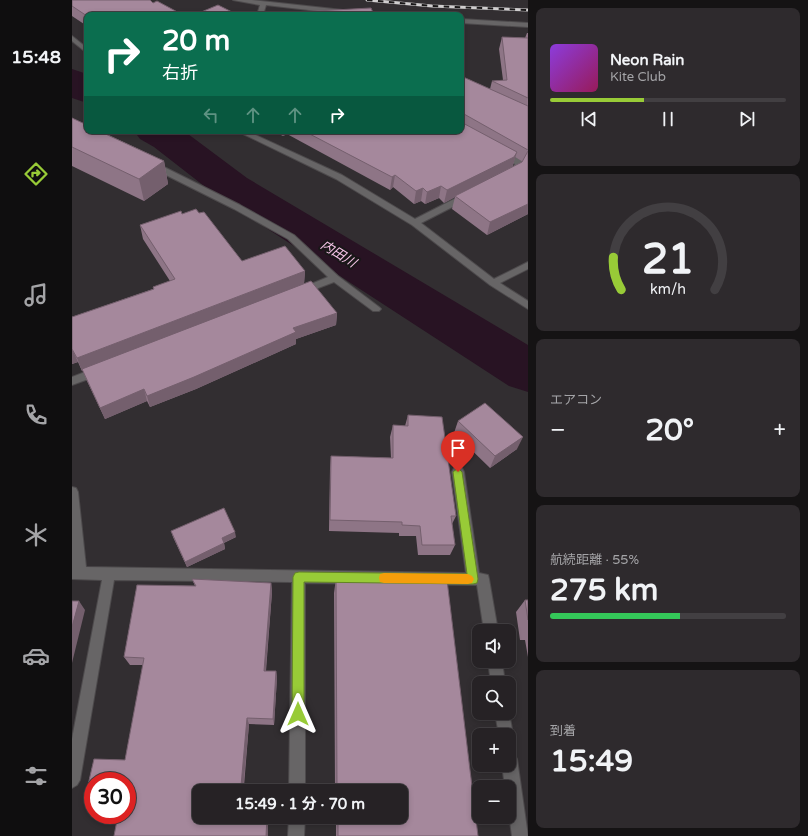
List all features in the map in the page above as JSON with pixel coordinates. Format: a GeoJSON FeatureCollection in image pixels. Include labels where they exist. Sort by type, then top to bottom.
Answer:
{"type":"FeatureCollection","features":[{"type":"Feature","properties":{"kind":"street"},"geometry":{"type":"LineString","coordinates":[[236,0],[327,12],[348,12]]}},
{"type":"Feature","properties":{"kind":"street"},"geometry":{"type":"LineString","coordinates":[[261,12],[264,3]]}},
{"type":"Feature","properties":{"kind":"street"},"geometry":{"type":"LineString","coordinates":[[464,21],[528,25]]}},
{"type":"Feature","properties":{"kind":"street"},"geometry":{"type":"LineString","coordinates":[[72,38],[84,48]]}},
{"type":"Feature","properties":{"kind":"street"},"geometry":{"type":"LineString","coordinates":[[246,134],[339,177],[415,223],[493,283],[528,306]]}},
{"type":"Feature","properties":{"kind":"street"},"geometry":{"type":"LineString","coordinates":[[493,148],[518,163],[515,171],[501,178]]}},
{"type":"Feature","properties":{"kind":"street"},"geometry":{"type":"LineString","coordinates":[[148,162],[237,207],[291,237],[335,278],[376,309]]}},
{"type":"Feature","properties":{"kind":"street"},"geometry":{"type":"LineString","coordinates":[[415,223],[475,192]]}},
{"type":"Feature","properties":{"kind":"street"},"geometry":{"type":"LineString","coordinates":[[493,283],[528,265]]}},
{"type":"Feature","properties":{"kind":"street"},"geometry":{"type":"LineString","coordinates":[[291,296],[335,278]]}},
{"type":"Feature","properties":{"kind":"street"},"geometry":{"type":"LineString","coordinates":[[72,381],[108,367]]}},
{"type":"Feature","properties":{"kind":"street"},"geometry":{"type":"LineString","coordinates":[[458,472],[473,579]]}},
{"type":"Feature","properties":{"kind":"street"},"geometry":{"type":"LineString","coordinates":[[72,492],[76,574],[483,580],[489,624]]}},
{"type":"Feature","properties":{"kind":"street"},"geometry":{"type":"LineString","coordinates":[[72,780],[109,574]]}},
{"type":"Feature","properties":{"kind":"street"},"geometry":{"type":"LineString","coordinates":[[297,784],[299,577]]}},
{"type":"Feature","properties":{"kind":"street"},"geometry":{"type":"LineString","coordinates":[[511,772],[520,836]]}},
{"type":"Feature","properties":{"kind":"street"},"geometry":{"type":"LineString","coordinates":[[296,836],[297,824]]}},
{"type":"Feature","properties":{"kind":"building"},"geometry":{"type":"Polygon","coordinates":[[[72,0],[150,0],[153,3],[157,1],[177,12],[84,12],[84,14],[72,6],[72,0]]]}},
{"type":"Feature","properties":{"kind":"building"},"geometry":{"type":"Polygon","coordinates":[[[218,5],[232,12],[201,12],[218,5]]]}},
{"type":"Feature","properties":{"kind":"building"},"geometry":{"type":"Polygon","coordinates":[[[371,8],[373,12],[297,12],[371,8]]]}},
{"type":"Feature","properties":{"kind":"building"},"geometry":{"type":"Polygon","coordinates":[[[502,37],[528,38],[528,98],[492,81],[507,80],[502,37]]]}},
{"type":"Feature","properties":{"kind":"building"},"geometry":{"type":"Polygon","coordinates":[[[464,77],[528,106],[528,150],[464,114],[464,77]]]}},
{"type":"Feature","properties":{"kind":"building"},"geometry":{"type":"Polygon","coordinates":[[[72,118],[84,124],[84,134],[106,134],[164,161],[139,179],[72,147],[72,118]]]}},
{"type":"Feature","properties":{"kind":"building"},"geometry":{"type":"Polygon","coordinates":[[[464,124],[517,152],[514,157],[447,190],[441,186],[427,192],[423,188],[416,191],[395,175],[392,177],[310,134],[464,134],[464,124]]]}},
{"type":"Feature","properties":{"kind":"building"},"geometry":{"type":"Polygon","coordinates":[[[528,151],[528,204],[490,222],[455,196],[522,162],[528,151]]]}},
{"type":"Feature","properties":{"kind":"building"},"geometry":{"type":"Polygon","coordinates":[[[196,209],[199,213],[204,212],[242,261],[285,246],[305,271],[77,358],[72,349],[72,317],[154,289],[153,287],[175,279],[140,225],[181,211],[182,214],[196,209]]]}},
{"type":"Feature","properties":{"kind":"building"},"geometry":{"type":"Polygon","coordinates":[[[311,281],[337,313],[293,328],[296,332],[147,396],[144,389],[100,408],[82,369],[311,281]]]}},
{"type":"Feature","properties":{"kind":"building"},"geometry":{"type":"Polygon","coordinates":[[[485,403],[523,437],[495,456],[458,421],[485,403]]]}},
{"type":"Feature","properties":{"kind":"building"},"geometry":{"type":"Polygon","coordinates":[[[408,415],[442,417],[456,516],[451,516],[455,545],[422,545],[420,526],[402,525],[402,522],[330,520],[331,456],[393,458],[393,425],[408,426],[408,415]]]}},
{"type":"Feature","properties":{"kind":"building"},"geometry":{"type":"Polygon","coordinates":[[[224,508],[235,532],[222,538],[224,543],[185,562],[171,531],[224,508]]]}},
{"type":"Feature","properties":{"kind":"building"},"geometry":{"type":"Polygon","coordinates":[[[336,578],[447,580],[472,786],[472,824],[477,824],[478,836],[338,836],[338,824],[408,824],[408,784],[337,784],[336,578]]]}},
{"type":"Feature","properties":{"kind":"building"},"geometry":{"type":"Polygon","coordinates":[[[192,579],[271,583],[264,671],[276,671],[273,719],[247,718],[241,784],[192,784],[192,824],[267,824],[266,836],[114,836],[116,824],[136,824],[136,772],[91,772],[94,759],[125,760],[144,658],[124,657],[137,585],[196,586],[192,579]]]}},
{"type":"Feature","properties":{"kind":"building"},"geometry":{"type":"Polygon","coordinates":[[[525,600],[528,600],[528,620],[525,600]]]}},
{"type":"Feature","properties":{"kind":"building"},"geometry":{"type":"Polygon","coordinates":[[[72,601],[79,601],[72,627],[72,601]]]}},
{"type":"Feature","properties":{"kind":"waterway","name":"内田川"},"geometry":{"type":"LineString","coordinates":[[72,80],[84,90]]}},
{"type":"Feature","properties":{"kind":"waterway","name":"内田川"},"geometry":{"type":"LineString","coordinates":[[160,134],[168,138],[232,187],[528,371]]}},
{"type":"Feature","properties":{"kind":"railway"},"geometry":{"type":"LineString","coordinates":[[367,0],[432,6],[528,10]]}},
{"type":"Feature","properties":{"kind":"slow traffic"},"geometry":{"type":"LineString","coordinates":[[384,578],[468,579]]}},
{"type":"Feature","properties":{"kind":"route"},"geometry":{"type":"LineString","coordinates":[[298,714],[299,577],[473,579],[458,472]]}}]}
